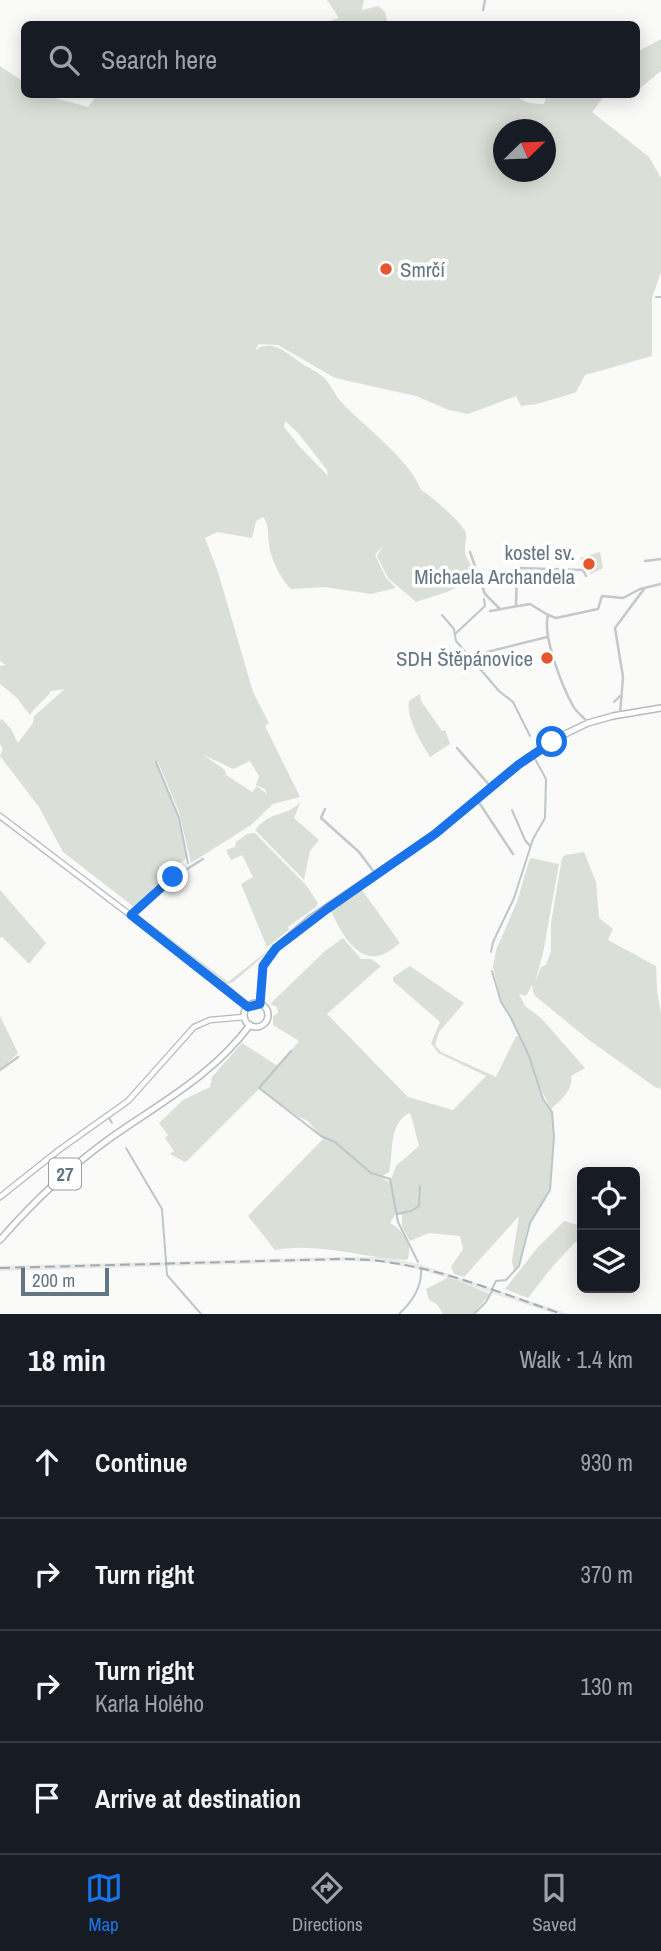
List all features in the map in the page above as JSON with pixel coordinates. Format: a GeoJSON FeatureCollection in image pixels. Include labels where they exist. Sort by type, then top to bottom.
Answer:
{"type":"FeatureCollection","features":[{"type":"Feature","properties":{"kind":"main road","name":"27"},"geometry":{"type":"LineString","coordinates":[[0,1240],[68,1171],[198,1079],[228,1052],[250,1026],[260,1027],[267,1020],[267,1010],[260,1004],[265,960],[298,930],[435,834],[533,754],[588,723],[620,714],[661,708]]}},
{"type":"Feature","properties":{"kind":"main road"},"geometry":{"type":"LineString","coordinates":[[0,816],[133,913],[248,1007]]}},
{"type":"Feature","properties":{"kind":"main road"},"geometry":{"type":"LineString","coordinates":[[248,1007],[260,1004]]}},
{"type":"Feature","properties":{"kind":"main road"},"geometry":{"type":"LineString","coordinates":[[244,1017],[248,1007]]}},
{"type":"Feature","properties":{"kind":"main road"},"geometry":{"type":"LineString","coordinates":[[244,1017],[250,1026]]}},
{"type":"Feature","properties":{"kind":"main road"},"geometry":{"type":"LineString","coordinates":[[0,1197],[43,1161],[128,1101],[194,1027],[210,1020],[244,1017]]}},
{"type":"Feature","properties":{"kind":"street"},"geometry":{"type":"LineString","coordinates":[[483,10],[485,0]]}},
{"type":"Feature","properties":{"kind":"street"},"geometry":{"type":"LineString","coordinates":[[470,552],[485,594],[499,608]]}},
{"type":"Feature","properties":{"kind":"street"},"geometry":{"type":"LineString","coordinates":[[645,562],[661,559]]}},
{"type":"Feature","properties":{"kind":"street"},"geometry":{"type":"LineString","coordinates":[[516,605],[517,568],[583,570],[586,576]]}},
{"type":"Feature","properties":{"kind":"street"},"geometry":{"type":"LineString","coordinates":[[490,611],[516,605],[532,605],[548,615],[560,617],[598,609],[602,597],[623,598],[661,584]]}},
{"type":"Feature","properties":{"kind":"street"},"geometry":{"type":"LineString","coordinates":[[620,714],[623,677],[615,628],[644,589]]}},
{"type":"Feature","properties":{"kind":"street"},"geometry":{"type":"LineString","coordinates":[[548,615],[547,637],[573,705],[588,723]]}},
{"type":"Feature","properties":{"kind":"street"},"geometry":{"type":"LineString","coordinates":[[475,655],[547,637]]}},
{"type":"Feature","properties":{"kind":"street"},"geometry":{"type":"LineString","coordinates":[[457,748],[491,787]]}},
{"type":"Feature","properties":{"kind":"street"},"geometry":{"type":"LineString","coordinates":[[477,800],[513,854]]}},
{"type":"Feature","properties":{"kind":"street"},"geometry":{"type":"LineString","coordinates":[[325,809],[321,815],[322,819],[359,852],[376,875]]}},
{"type":"Feature","properties":{"kind":"street"},"geometry":{"type":"LineString","coordinates":[[133,913],[162,885],[203,859]]}},
{"type":"Feature","properties":{"kind":"street"},"geometry":{"type":"LineString","coordinates":[[0,1070],[18,1056]]}},
{"type":"Feature","properties":{"kind":"shaded area"},"geometry":{"type":"Polygon","coordinates":[[[327,0],[364,0],[362,10],[378,6],[385,12],[387,21],[330,21],[339,18],[327,0]]]}},
{"type":"Feature","properties":{"kind":"shaded area"},"geometry":{"type":"Polygon","coordinates":[[[661,39],[661,71],[640,88],[640,50],[661,39]]]}},
{"type":"Feature","properties":{"kind":"shaded area"},"geometry":{"type":"Polygon","coordinates":[[[0,66],[21,80],[21,98],[55,98],[88,107],[95,98],[520,98],[544,104],[546,98],[603,98],[592,112],[649,157],[661,178],[661,272],[652,298],[652,356],[585,375],[576,392],[571,394],[521,406],[516,396],[468,414],[449,410],[416,396],[335,378],[278,345],[258,344],[256,350],[268,346],[281,349],[325,379],[341,402],[407,467],[421,490],[463,527],[466,537],[465,553],[475,574],[475,578],[447,592],[416,602],[388,578],[377,556],[384,544],[375,555],[386,578],[396,588],[371,594],[325,587],[291,589],[274,562],[263,517],[256,521],[252,538],[217,532],[205,538],[218,572],[253,692],[269,723],[265,726],[300,797],[273,804],[251,825],[191,863],[179,812],[156,762],[178,818],[187,858],[180,863],[179,870],[155,887],[134,907],[63,852],[39,807],[0,756],[3,749],[0,744],[0,720],[11,729],[18,743],[33,723],[34,716],[65,689],[51,691],[30,715],[16,697],[0,684],[0,666],[6,665],[0,661],[0,66]],[[285,421],[284,427],[328,476],[327,470],[285,421]],[[202,754],[225,770],[226,775],[252,792],[257,786],[267,794],[265,789],[256,785],[259,776],[250,761],[233,769],[202,754]]]}},
{"type":"Feature","properties":{"kind":"shaded area"},"geometry":{"type":"Polygon","coordinates":[[[600,552],[603,568],[591,574],[580,558],[600,552]]]}},
{"type":"Feature","properties":{"kind":"shaded area"},"geometry":{"type":"Polygon","coordinates":[[[420,694],[421,701],[442,731],[445,730],[450,744],[430,757],[410,715],[409,701],[420,694]]]}},
{"type":"Feature","properties":{"kind":"shaded area"},"geometry":{"type":"Polygon","coordinates":[[[301,801],[294,818],[319,840],[310,851],[304,880],[255,830],[267,819],[290,810],[301,801]]]}},
{"type":"Feature","properties":{"kind":"shaded area"},"geometry":{"type":"Polygon","coordinates":[[[255,833],[306,885],[318,903],[267,947],[241,884],[253,877],[242,855],[231,860],[226,850],[235,847],[236,842],[247,834],[255,833]]]}},
{"type":"Feature","properties":{"kind":"shaded area"},"geometry":{"type":"Polygon","coordinates":[[[584,852],[596,882],[599,918],[613,929],[608,940],[656,966],[661,1014],[661,1085],[660,1089],[655,1087],[589,1040],[534,995],[532,985],[526,996],[519,994],[525,1006],[541,1018],[585,1068],[571,1076],[568,1090],[551,1109],[538,1084],[553,1119],[551,1179],[546,1198],[528,1227],[519,1263],[514,1272],[512,1261],[519,1216],[464,1277],[454,1274],[451,1267],[463,1249],[460,1236],[429,1233],[410,1241],[402,1227],[402,1215],[396,1213],[390,1223],[406,1239],[409,1249],[407,1260],[324,1249],[275,1250],[248,1216],[323,1139],[308,1121],[259,1089],[188,1160],[185,1162],[170,1154],[174,1151],[165,1138],[168,1135],[159,1123],[183,1100],[210,1087],[212,1077],[242,1043],[278,1066],[299,1041],[273,1025],[273,1016],[278,1013],[277,1007],[270,1004],[325,951],[343,938],[361,959],[371,959],[381,966],[327,1014],[408,1097],[453,1110],[486,1076],[438,1053],[431,1043],[440,1022],[393,981],[393,977],[410,966],[464,1003],[439,1032],[435,1045],[441,1052],[496,1077],[516,1036],[521,1037],[501,1001],[493,967],[496,950],[517,902],[531,858],[559,864],[535,983],[551,951],[551,923],[562,858],[565,855],[584,852]],[[409,1113],[402,1118],[395,1131],[389,1172],[382,1176],[372,1173],[390,1182],[396,1166],[419,1146],[409,1113]]]}},
{"type":"Feature","properties":{"kind":"shaded area"},"geometry":{"type":"Polygon","coordinates":[[[0,890],[46,943],[29,964],[0,938],[0,890]]]}},
{"type":"Feature","properties":{"kind":"shaded area"},"geometry":{"type":"Polygon","coordinates":[[[362,890],[400,943],[386,953],[376,956],[367,955],[352,945],[331,911],[362,890]]]}},
{"type":"Feature","properties":{"kind":"shaded area"},"geometry":{"type":"Polygon","coordinates":[[[135,912],[228,982],[308,919],[233,982],[227,984],[133,914],[135,912]]]}},
{"type":"Feature","properties":{"kind":"shaded area"},"geometry":{"type":"Polygon","coordinates":[[[0,1016],[18,1053],[0,1070],[0,1016]]]}},
{"type":"Feature","properties":{"kind":"shaded area"},"geometry":{"type":"Polygon","coordinates":[[[564,1221],[577,1225],[577,1240],[528,1298],[505,1289],[538,1247],[564,1221]]]}},
{"type":"Feature","properties":{"kind":"shaded area"},"geometry":{"type":"Polygon","coordinates":[[[382,1257],[419,1264],[569,1314],[555,1314],[426,1271],[382,1262],[0,1271],[0,1266],[382,1257]]]}},
{"type":"Feature","properties":{"kind":"shaded area"},"geometry":{"type":"Polygon","coordinates":[[[449,1277],[490,1294],[473,1314],[443,1314],[437,1304],[429,1300],[426,1289],[449,1277]]]}},
{"type":"Feature","properties":{"kind":"waterway"},"geometry":{"type":"LineString","coordinates":[[656,297],[661,297]]}},
{"type":"Feature","properties":{"kind":"waterway"},"geometry":{"type":"LineString","coordinates":[[455,634],[485,606],[484,599]]}},
{"type":"Feature","properties":{"kind":"waterway"},"geometry":{"type":"LineString","coordinates":[[442,615],[454,629],[456,641],[499,691],[513,702],[530,736]]}},
{"type":"Feature","properties":{"kind":"waterway"},"geometry":{"type":"LineString","coordinates":[[614,702],[620,696]]}},
{"type":"Feature","properties":{"kind":"waterway"},"geometry":{"type":"LineString","coordinates":[[491,952],[514,898],[533,839],[545,818],[546,779],[534,757]]}},
{"type":"Feature","properties":{"kind":"waterway"},"geometry":{"type":"LineString","coordinates":[[156,762],[179,818],[188,863]]}},
{"type":"Feature","properties":{"kind":"waterway"},"geometry":{"type":"LineString","coordinates":[[512,810],[530,846]]}},
{"type":"Feature","properties":{"kind":"waterway"},"geometry":{"type":"LineString","coordinates":[[492,971],[501,1002],[529,1056],[543,1099],[552,1112],[554,1137],[550,1190],[530,1223],[519,1266],[506,1280],[496,1281],[492,1289]]}},
{"type":"Feature","properties":{"kind":"waterway"},"geometry":{"type":"LineString","coordinates":[[291,1051],[259,1088],[321,1136],[335,1142],[371,1173],[390,1179],[398,1222],[418,1262]]}},
{"type":"Feature","properties":{"kind":"waterway"},"geometry":{"type":"LineString","coordinates":[[109,1118],[112,1123]]}},
{"type":"Feature","properties":{"kind":"waterway"},"geometry":{"type":"LineString","coordinates":[[126,1148],[162,1209],[167,1275],[201,1314]]}},
{"type":"Feature","properties":{"kind":"waterway"},"geometry":{"type":"LineString","coordinates":[[397,1214],[419,1206],[420,1186]]}},
{"type":"Feature","properties":{"kind":"waterway"},"geometry":{"type":"LineString","coordinates":[[399,1314],[415,1294],[420,1283],[421,1270]]}},
{"type":"Feature","properties":{"kind":"waterway"},"geometry":{"type":"LineString","coordinates":[[474,1314],[492,1291]]}},
{"type":"Feature","properties":{"kind":"railway"},"geometry":{"type":"LineString","coordinates":[[0,1268],[369,1260],[425,1269],[562,1314]]}},
{"type":"Feature","properties":{"kind":"place","name":"Smrčí"},"geometry":{"type":"Point","coordinates":[386,269]}},
{"type":"Feature","properties":{"kind":"place","name":"kostel sv. Michaela Archandela"},"geometry":{"type":"Point","coordinates":[589,564]}},
{"type":"Feature","properties":{"kind":"place","name":"SDH Štěpánovice"},"geometry":{"type":"Point","coordinates":[547,658]}},
{"type":"Feature","properties":{"kind":"route"},"geometry":{"type":"LineString","coordinates":[[173,877],[131,915],[248,1007],[260,1004],[263,966],[276,948],[435,834],[518,765],[552,742]]}}]}
